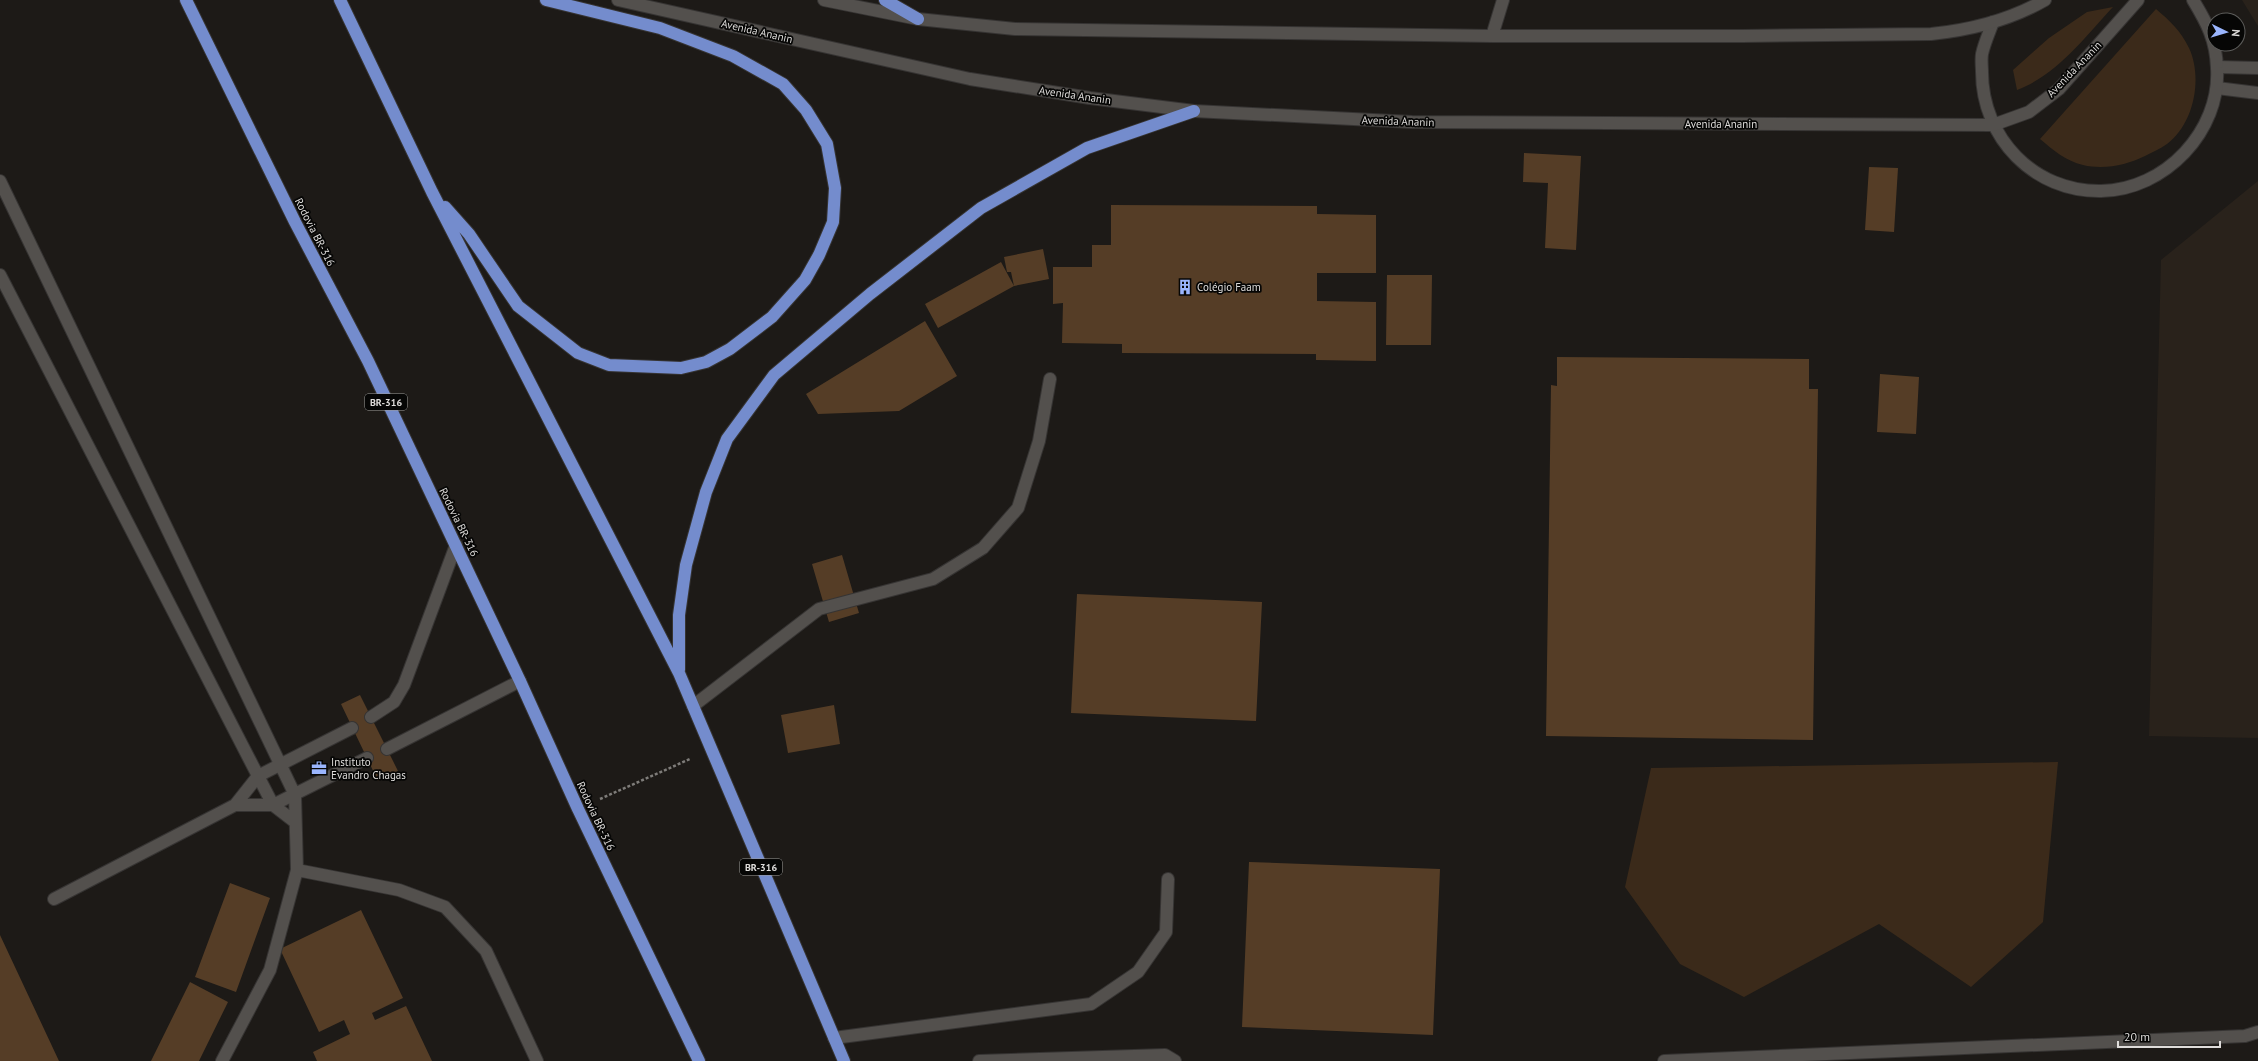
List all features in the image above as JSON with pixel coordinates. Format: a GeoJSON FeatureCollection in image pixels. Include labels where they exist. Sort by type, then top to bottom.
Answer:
{"type":"FeatureCollection","features":[{"type":"Feature","properties":{"kind":"highway","name":"Rodovia BR-316"},"geometry":{"type":"LineString","coordinates":[[186,0],[295,222],[368,361],[520,681],[578,809],[699,1061]]}},
{"type":"Feature","properties":{"kind":"highway","name":"BR-316"},"geometry":{"type":"LineString","coordinates":[[340,0],[432,192],[679,673],[710,750],[844,1061]]}},
{"type":"Feature","properties":{"kind":"highway"},"geometry":{"type":"LineString","coordinates":[[432,192],[469,234],[518,306],[578,353],[609,365],[675,369],[706,362],[730,349],[772,317],[805,280],[833,222],[835,188],[827,144],[806,110],[783,84],[733,56],[660,28],[546,0]]}},
{"type":"Feature","properties":{"kind":"highway"},"geometry":{"type":"LineString","coordinates":[[886,0],[918,19]]}},
{"type":"Feature","properties":{"kind":"highway"},"geometry":{"type":"LineString","coordinates":[[679,673],[679,615],[685,572],[706,492],[727,439],[774,375],[870,294],[981,208],[1088,148],[1194,111]]}},
{"type":"Feature","properties":{"kind":"main road","name":"Avenida Ananin"},"geometry":{"type":"LineString","coordinates":[[618,0],[970,79],[1090,98],[1194,111],[1412,122],[1993,125],[2029,112],[2058,88],[2138,0]]}},
{"type":"Feature","properties":{"kind":"main road"},"geometry":{"type":"LineString","coordinates":[[824,0],[918,19],[1015,29],[1492,36],[1930,34],[1961,31],[1992,22],[2045,0]]}},
{"type":"Feature","properties":{"kind":"main road"},"geometry":{"type":"LineString","coordinates":[[1492,36],[1503,0]]}},
{"type":"Feature","properties":{"kind":"main road"},"geometry":{"type":"LineString","coordinates":[[1992,22],[1982,54],[1982,91],[1993,125],[2012,153],[2038,174],[2068,187],[2102,191],[2134,186],[2164,171],[2189,149],[2207,121],[2217,88],[2218,67],[2211,30],[2193,0]]}},
{"type":"Feature","properties":{"kind":"main road"},"geometry":{"type":"LineString","coordinates":[[2218,67],[2258,68]]}},
{"type":"Feature","properties":{"kind":"main road"},"geometry":{"type":"LineString","coordinates":[[2217,88],[2258,93]]}},
{"type":"Feature","properties":{"kind":"main road"},"geometry":{"type":"LineString","coordinates":[[0,181],[294,795],[297,870],[270,970],[222,1061]]}},
{"type":"Feature","properties":{"kind":"main road"},"geometry":{"type":"LineString","coordinates":[[0,275],[273,805],[295,822]]}},
{"type":"Feature","properties":{"kind":"main road"},"geometry":{"type":"LineString","coordinates":[[693,706],[819,609],[933,579],[983,548],[1018,508],[1039,441],[1050,378]]}},
{"type":"Feature","properties":{"kind":"main road"},"geometry":{"type":"LineString","coordinates":[[371,717],[394,702],[404,685],[456,545]]}},
{"type":"Feature","properties":{"kind":"main road"},"geometry":{"type":"LineString","coordinates":[[387,749],[520,681]]}},
{"type":"Feature","properties":{"kind":"main road"},"geometry":{"type":"LineString","coordinates":[[54,899],[235,805],[258,776],[352,728]]}},
{"type":"Feature","properties":{"kind":"main road"},"geometry":{"type":"LineString","coordinates":[[235,805],[273,805],[367,758]]}},
{"type":"Feature","properties":{"kind":"main road"},"geometry":{"type":"LineString","coordinates":[[297,870],[399,890],[445,907],[486,951],[537,1061]]}},
{"type":"Feature","properties":{"kind":"main road"},"geometry":{"type":"LineString","coordinates":[[834,1038],[1091,1004],[1138,972],[1166,932],[1168,879]]}},
{"type":"Feature","properties":{"kind":"main road"},"geometry":{"type":"LineString","coordinates":[[1664,1061],[2245,1036],[2258,1032]]}},
{"type":"Feature","properties":{"kind":"main road"},"geometry":{"type":"LineString","coordinates":[[979,1061],[1165,1055],[1175,1061]]}},
{"type":"Feature","properties":{"kind":"path"},"geometry":{"type":"LineString","coordinates":[[578,809],[710,750]]}},
{"type":"Feature","properties":{"kind":"shaded area"},"geometry":{"type":"Polygon","coordinates":[[[2242,0],[2258,0],[2258,26],[2242,0]]]}},
{"type":"Feature","properties":{"kind":"shaded area"},"geometry":{"type":"Polygon","coordinates":[[[2113,7],[2080,43],[2057,65],[2045,75],[2017,90],[2013,70],[2049,38],[2087,12],[2113,7]]]}},
{"type":"Feature","properties":{"kind":"shaded area"},"geometry":{"type":"Polygon","coordinates":[[[2156,9],[2182,36],[2189,48],[2193,60],[2195,86],[2190,113],[2184,125],[2164,146],[2138,159],[2115,166],[2099,167],[2083,165],[2060,155],[2040,139],[2156,9]]]}},
{"type":"Feature","properties":{"kind":"shaded area"},"geometry":{"type":"Polygon","coordinates":[[[2258,181],[2258,738],[2149,736],[2161,260],[2258,181]]]}},
{"type":"Feature","properties":{"kind":"shaded area"},"geometry":{"type":"Polygon","coordinates":[[[2058,762],[2043,922],[1971,987],[1879,924],[1744,997],[1680,964],[1625,887],[1651,768],[2058,762]]]}},
{"type":"Feature","properties":{"kind":"building"},"geometry":{"type":"Polygon","coordinates":[[[1524,153],[1581,156],[1576,250],[1545,248],[1548,183],[1523,182],[1524,153]]]}},
{"type":"Feature","properties":{"kind":"building"},"geometry":{"type":"Polygon","coordinates":[[[1869,167],[1898,168],[1894,232],[1865,230],[1869,167]]]}},
{"type":"Feature","properties":{"kind":"building","name":"Colégio Faam"},"geometry":{"type":"Polygon","coordinates":[[[1111,205],[1317,206],[1317,214],[1376,215],[1376,273],[1317,273],[1317,301],[1376,302],[1376,361],[1316,360],[1316,354],[1122,353],[1122,344],[1062,343],[1063,303],[1053,304],[1053,267],[1092,267],[1092,245],[1111,245],[1111,205]]]}},
{"type":"Feature","properties":{"kind":"building"},"geometry":{"type":"Polygon","coordinates":[[[1043,249],[1049,279],[1014,286],[1011,272],[1007,272],[1004,257],[1043,249]]]}},
{"type":"Feature","properties":{"kind":"building"},"geometry":{"type":"Polygon","coordinates":[[[1001,262],[1014,286],[938,328],[925,304],[1001,262]]]}},
{"type":"Feature","properties":{"kind":"building"},"geometry":{"type":"Polygon","coordinates":[[[1387,275],[1432,275],[1431,345],[1386,345],[1387,275]]]}},
{"type":"Feature","properties":{"kind":"building"},"geometry":{"type":"Polygon","coordinates":[[[925,321],[957,376],[899,411],[818,414],[806,394],[925,321]]]}},
{"type":"Feature","properties":{"kind":"building"},"geometry":{"type":"Polygon","coordinates":[[[1557,357],[1809,359],[1809,389],[1818,389],[1813,740],[1546,736],[1551,385],[1557,386],[1557,357]]]}},
{"type":"Feature","properties":{"kind":"building"},"geometry":{"type":"Polygon","coordinates":[[[1880,374],[1919,377],[1916,434],[1877,432],[1880,374]]]}},
{"type":"Feature","properties":{"kind":"building"},"geometry":{"type":"Polygon","coordinates":[[[842,555],[859,613],[829,622],[812,564],[842,555]]]}},
{"type":"Feature","properties":{"kind":"building"},"geometry":{"type":"Polygon","coordinates":[[[1077,594],[1262,602],[1256,721],[1071,713],[1077,594]]]}},
{"type":"Feature","properties":{"kind":"building"},"geometry":{"type":"Polygon","coordinates":[[[360,695],[398,771],[378,781],[341,704],[360,695]]]}},
{"type":"Feature","properties":{"kind":"building"},"geometry":{"type":"Polygon","coordinates":[[[834,705],[840,744],[788,753],[781,715],[834,705]]]}},
{"type":"Feature","properties":{"kind":"building"},"geometry":{"type":"Polygon","coordinates":[[[1249,862],[1440,869],[1433,1035],[1242,1027],[1249,862]]]}},
{"type":"Feature","properties":{"kind":"building"},"geometry":{"type":"Polygon","coordinates":[[[230,883],[270,898],[236,992],[195,977],[230,883]]]}},
{"type":"Feature","properties":{"kind":"building"},"geometry":{"type":"Polygon","coordinates":[[[361,910],[403,998],[372,1013],[375,1020],[406,1006],[432,1061],[317,1061],[313,1052],[350,1034],[344,1020],[319,1032],[280,949],[361,910]]]}},
{"type":"Feature","properties":{"kind":"building"},"geometry":{"type":"Polygon","coordinates":[[[0,935],[59,1061],[0,1061],[0,935]]]}},
{"type":"Feature","properties":{"kind":"building"},"geometry":{"type":"Polygon","coordinates":[[[190,982],[228,1002],[199,1061],[151,1061],[190,982]]]}},
{"type":"Feature","properties":{"kind":"place","name":"Colégio Faam"},"geometry":{"type":"Point","coordinates":[1185,287]}},
{"type":"Feature","properties":{"kind":"place","name":"Instituto Evandro Chagas"},"geometry":{"type":"Point","coordinates":[319,768]}}]}
